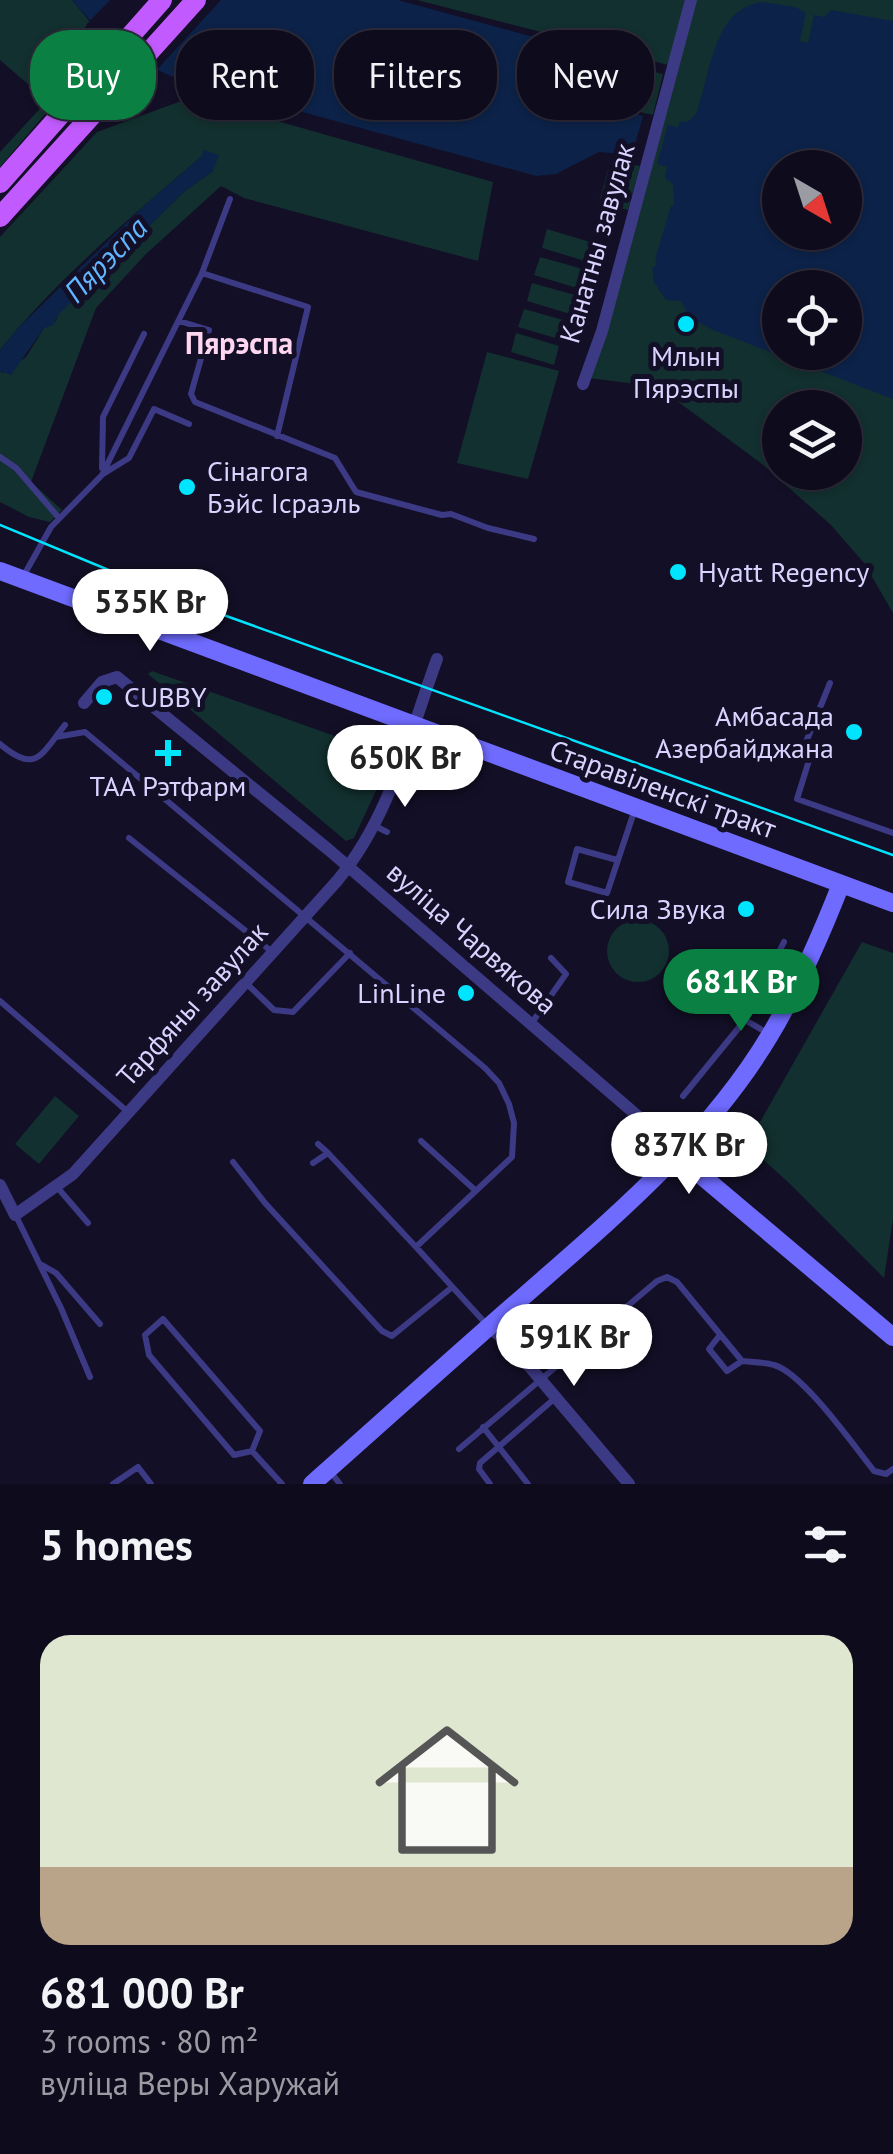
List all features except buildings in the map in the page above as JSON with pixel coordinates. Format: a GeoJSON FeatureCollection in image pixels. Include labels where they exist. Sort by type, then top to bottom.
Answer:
{"type":"FeatureCollection","features":[{"type":"Feature","properties":{"kind":"main road"},"geometry":{"type":"LineString","coordinates":[[0,183],[162,0]]}},
{"type":"Feature","properties":{"kind":"main road"},"geometry":{"type":"LineString","coordinates":[[0,218],[196,0]]}},
{"type":"Feature","properties":{"kind":"main road"},"geometry":{"type":"LineString","coordinates":[[31,150],[38,146],[45,149],[47,165]]}},
{"type":"Feature","properties":{"kind":"main road","name":"Старавіленскі тракт"},"geometry":{"type":"LineString","coordinates":[[0,571],[893,903]]}},
{"type":"Feature","properties":{"kind":"main road"},"geometry":{"type":"LineString","coordinates":[[312,1484],[334,1477],[488,1326],[626,1206],[676,1156],[770,1035],[841,884]]}},
{"type":"Feature","properties":{"kind":"main road"},"geometry":{"type":"LineString","coordinates":[[676,1156],[893,1337]]}},
{"type":"Feature","properties":{"kind":"street","name":"Канатны завулак"},"geometry":{"type":"LineString","coordinates":[[583,384],[602,331],[691,0]]}},
{"type":"Feature","properties":{"kind":"street","name":"Тарфяны завулак"},"geometry":{"type":"LineString","coordinates":[[16,1214],[73,1174],[348,867],[374,826],[415,726],[437,659]]}},
{"type":"Feature","properties":{"kind":"street","name":"вуліца Чарвякова"},"geometry":{"type":"LineString","coordinates":[[84,704],[102,682],[117,677],[348,867],[640,1118]]}},
{"type":"Feature","properties":{"kind":"street"},"geometry":{"type":"LineString","coordinates":[[0,1185],[16,1214]]}},
{"type":"Feature","properties":{"kind":"street"},"geometry":{"type":"LineString","coordinates":[[488,1326],[512,1347],[628,1484]]}},
{"type":"Feature","properties":{"kind":"lane"},"geometry":{"type":"LineString","coordinates":[[102,475],[180,321],[230,199]]}},
{"type":"Feature","properties":{"kind":"lane"},"geometry":{"type":"LineString","coordinates":[[202,273],[308,307],[277,436]]}},
{"type":"Feature","properties":{"kind":"lane"},"geometry":{"type":"LineString","coordinates":[[180,321],[210,330],[191,394],[194,402],[335,458],[356,492],[442,515],[451,514],[534,540]]}},
{"type":"Feature","properties":{"kind":"lane"},"geometry":{"type":"LineString","coordinates":[[102,475],[103,418],[144,334]]}},
{"type":"Feature","properties":{"kind":"lane"},"geometry":{"type":"LineString","coordinates":[[21,580],[59,518],[102,475],[129,458],[154,410],[189,424]]}},
{"type":"Feature","properties":{"kind":"lane"},"geometry":{"type":"LineString","coordinates":[[0,458],[16,468],[59,518]]}},
{"type":"Feature","properties":{"kind":"lane"},"geometry":{"type":"LineString","coordinates":[[830,683],[804,747],[811,754],[797,800],[893,833]]}},
{"type":"Feature","properties":{"kind":"lane"},"geometry":{"type":"LineString","coordinates":[[0,744],[18,759],[36,760],[66,725]]}},
{"type":"Feature","properties":{"kind":"lane"},"geometry":{"type":"LineString","coordinates":[[56,737],[85,732],[350,953],[499,1084],[514,1123],[512,1157],[416,1247]]}},
{"type":"Feature","properties":{"kind":"lane"},"geometry":{"type":"LineString","coordinates":[[616,860],[577,849],[568,882],[607,893],[635,808]]}},
{"type":"Feature","properties":{"kind":"lane"},"geometry":{"type":"LineString","coordinates":[[374,826],[388,832]]}},
{"type":"Feature","properties":{"kind":"lane"},"geometry":{"type":"LineString","coordinates":[[129,838],[272,952]]}},
{"type":"Feature","properties":{"kind":"lane"},"geometry":{"type":"LineString","coordinates":[[682,1096],[745,1020],[784,942]]}},
{"type":"Feature","properties":{"kind":"lane"},"geometry":{"type":"LineString","coordinates":[[245,982],[274,1010],[293,1012],[350,953]]}},
{"type":"Feature","properties":{"kind":"lane"},"geometry":{"type":"LineString","coordinates":[[531,1024],[566,974],[551,958]]}},
{"type":"Feature","properties":{"kind":"lane"},"geometry":{"type":"LineString","coordinates":[[0,1001],[128,1113]]}},
{"type":"Feature","properties":{"kind":"lane"},"geometry":{"type":"LineString","coordinates":[[745,1020],[770,1035]]}},
{"type":"Feature","properties":{"kind":"lane"},"geometry":{"type":"LineString","coordinates":[[421,1141],[476,1191]]}},
{"type":"Feature","properties":{"kind":"lane"},"geometry":{"type":"LineString","coordinates":[[318,1144],[488,1326]]}},
{"type":"Feature","properties":{"kind":"lane"},"geometry":{"type":"LineString","coordinates":[[313,1164],[328,1152]]}},
{"type":"Feature","properties":{"kind":"lane"},"geometry":{"type":"LineString","coordinates":[[233,1162],[264,1203],[382,1331],[392,1336],[451,1288]]}},
{"type":"Feature","properties":{"kind":"lane"},"geometry":{"type":"LineString","coordinates":[[57,1186],[88,1224]]}},
{"type":"Feature","properties":{"kind":"lane"},"geometry":{"type":"LineString","coordinates":[[16,1214],[90,1377]]}},
{"type":"Feature","properties":{"kind":"lane"},"geometry":{"type":"LineString","coordinates":[[40,1263],[56,1273],[100,1324]]}},
{"type":"Feature","properties":{"kind":"lane"},"geometry":{"type":"LineString","coordinates":[[459,1448],[538,1378],[667,1277],[677,1282],[742,1360],[777,1365],[802,1386],[874,1471],[886,1474],[893,1470]]}},
{"type":"Feature","properties":{"kind":"lane"},"geometry":{"type":"LineString","coordinates":[[163,1319],[260,1431],[252,1450],[234,1455],[149,1355],[145,1335],[163,1319]]}},
{"type":"Feature","properties":{"kind":"lane"},"geometry":{"type":"LineString","coordinates":[[720,1335],[708,1349],[727,1371],[742,1360]]}},
{"type":"Feature","properties":{"kind":"lane"},"geometry":{"type":"LineString","coordinates":[[490,1484],[479,1469],[480,1463],[554,1399]]}},
{"type":"Feature","properties":{"kind":"lane"},"geometry":{"type":"LineString","coordinates":[[483,1427],[528,1484]]}},
{"type":"Feature","properties":{"kind":"lane"},"geometry":{"type":"LineString","coordinates":[[252,1450],[282,1484]]}},
{"type":"Feature","properties":{"kind":"lane"},"geometry":{"type":"LineString","coordinates":[[113,1484],[138,1467],[150,1484]]}},
{"type":"Feature","properties":{"kind":"green space"},"geometry":{"type":"Polygon","coordinates":[[[0,0],[72,0],[90,22],[82,30],[30,30],[29,85],[0,60],[0,0]]]}},
{"type":"Feature","properties":{"kind":"green space"},"geometry":{"type":"Polygon","coordinates":[[[417,0],[893,0],[893,613],[864,563],[831,525],[791,490],[862,490],[862,390],[762,390],[762,464],[673,398],[644,385],[589,378],[672,66],[654,61],[654,30],[533,30],[417,0]]]}},
{"type":"Feature","properties":{"kind":"green space"},"geometry":{"type":"Polygon","coordinates":[[[654,72],[663,74],[654,111],[654,72]]]}},
{"type":"Feature","properties":{"kind":"green space"},"geometry":{"type":"Polygon","coordinates":[[[176,103],[176,120],[273,120],[493,182],[478,261],[244,198],[221,186],[146,254],[96,308],[31,482],[62,510],[50,522],[29,517],[0,502],[0,371],[3,373],[26,357],[58,314],[185,191],[213,171],[202,156],[70,274],[0,350],[0,237],[97,132],[130,120],[156,120],[156,110],[176,103]]]}},
{"type":"Feature","properties":{"kind":"green space"},"geometry":{"type":"Polygon","coordinates":[[[30,119],[40,120],[0,167],[0,152],[30,119]]]}},
{"type":"Feature","properties":{"kind":"green space"},"geometry":{"type":"Polygon","coordinates":[[[619,162],[640,166],[628,210],[599,202],[608,170],[615,170],[619,162]]]}},
{"type":"Feature","properties":{"kind":"green space"},"geometry":{"type":"Polygon","coordinates":[[[547,229],[590,242],[585,261],[542,248],[547,229]]]}},
{"type":"Feature","properties":{"kind":"green space"},"geometry":{"type":"Polygon","coordinates":[[[540,257],[583,269],[577,288],[534,275],[540,257]]]}},
{"type":"Feature","properties":{"kind":"green space"},"geometry":{"type":"Polygon","coordinates":[[[532,283],[575,295],[570,314],[527,301],[532,283]]]}},
{"type":"Feature","properties":{"kind":"green space"},"geometry":{"type":"Polygon","coordinates":[[[524,309],[567,321],[562,340],[518,327],[524,309]]]}},
{"type":"Feature","properties":{"kind":"green space"},"geometry":{"type":"Polygon","coordinates":[[[516,333],[559,346],[554,365],[511,352],[516,333]]]}},
{"type":"Feature","properties":{"kind":"green space"},"geometry":{"type":"Polygon","coordinates":[[[487,352],[559,371],[528,479],[457,463],[487,352]]]}},
{"type":"Feature","properties":{"kind":"green space"},"geometry":{"type":"Polygon","coordinates":[[[152,671],[377,751],[387,767],[354,838],[346,841],[148,674],[152,671]]]}},
{"type":"Feature","properties":{"kind":"green space"},"geometry":{"type":"Polygon","coordinates":[[[638,920],[660,929],[669,951],[660,973],[638,982],[616,973],[607,951],[616,929],[638,920]]]}},
{"type":"Feature","properties":{"kind":"green space"},"geometry":{"type":"Polygon","coordinates":[[[862,942],[893,953],[893,1219],[884,1278],[747,1145],[862,942]]]}},
{"type":"Feature","properties":{"kind":"green space"},"geometry":{"type":"Polygon","coordinates":[[[55,1096],[79,1116],[39,1164],[15,1144],[55,1096]]]}},
{"type":"Feature","properties":{"kind":"water"},"geometry":{"type":"Polygon","coordinates":[[[72,0],[398,0],[517,32],[517,120],[642,120],[632,155],[599,152],[556,174],[536,176],[314,115],[314,30],[176,30],[176,77],[156,69],[156,30],[101,30],[72,0]]]}},
{"type":"Feature","properties":{"kind":"water"},"geometry":{"type":"Polygon","coordinates":[[[762,2],[795,7],[806,13],[800,41],[808,43],[814,15],[824,17],[831,10],[893,21],[893,399],[817,370],[862,370],[862,270],[762,270],[762,349],[689,317],[681,301],[666,300],[654,282],[652,267],[674,206],[673,184],[665,178],[667,167],[657,164],[668,125],[678,127],[696,114],[716,46],[733,17],[745,7],[762,2]]]}},
{"type":"Feature","properties":{"kind":"water"},"geometry":{"type":"Polygon","coordinates":[[[203,150],[219,155],[213,171],[185,191],[59,314],[53,325],[44,328],[11,375],[0,371],[0,350],[19,327],[147,203],[202,156],[203,150]]]}},
{"type":"Feature","properties":{"kind":"pier"},"geometry":{"type":"Polygon","coordinates":[[[110,0],[221,0],[193,30],[176,30],[176,49],[156,71],[156,30],[91,30],[86,25],[110,0]]]}},
{"type":"Feature","properties":{"kind":"tram line"},"geometry":{"type":"LineString","coordinates":[[0,525],[176,598],[893,855]]}},
{"type":"Feature","properties":{"kind":"place","name":"Млын Пярэспы"},"geometry":{"type":"Point","coordinates":[686,324]}},
{"type":"Feature","properties":{"kind":"place","name":"Сінагога Бэйс Ісраэль"},"geometry":{"type":"Point","coordinates":[187,487]}},
{"type":"Feature","properties":{"kind":"place","name":"Hyatt Regency"},"geometry":{"type":"Point","coordinates":[678,572]}},
{"type":"Feature","properties":{"kind":"place","name":"CUBBY"},"geometry":{"type":"Point","coordinates":[104,697]}},
{"type":"Feature","properties":{"kind":"place","name":"Амбасада Азербайджана"},"geometry":{"type":"Point","coordinates":[854,732]}},
{"type":"Feature","properties":{"kind":"place","name":"ТАА Рэтфарм"},"geometry":{"type":"Point","coordinates":[168,753]}},
{"type":"Feature","properties":{"kind":"place","name":"Сила Звука"},"geometry":{"type":"Point","coordinates":[746,909]}},
{"type":"Feature","properties":{"kind":"place","name":"LinLine"},"geometry":{"type":"Point","coordinates":[466,993]}},
{"type":"Feature","properties":{"kind":"district","name":"Пярэспа"},"geometry":{"type":"Point","coordinates":[239,344]}}]}
